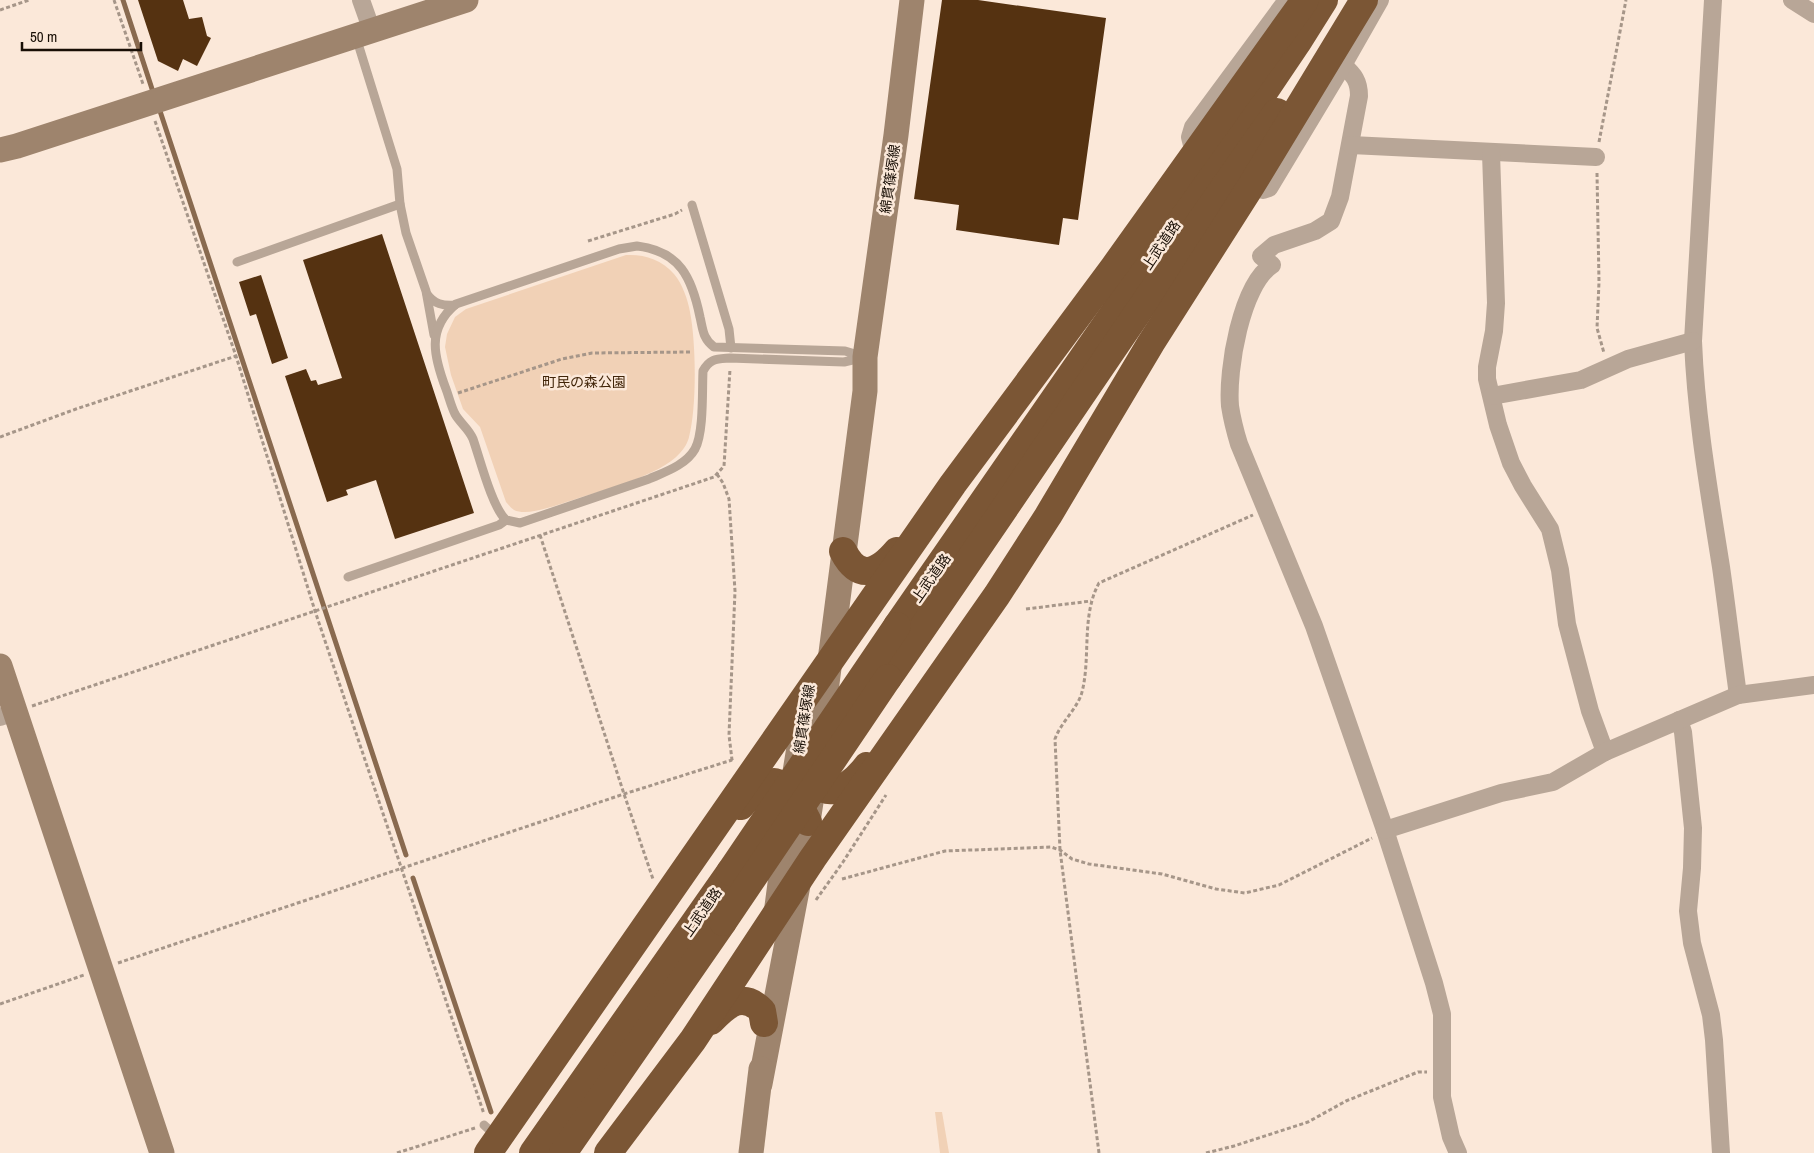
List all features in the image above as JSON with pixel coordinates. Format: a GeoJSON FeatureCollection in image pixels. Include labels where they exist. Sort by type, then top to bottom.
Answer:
{"type":"FeatureCollection","features":[{"type":"Feature","properties":{"kind":"highway"},"geometry":{"type":"LineString","coordinates":[[490,1139],[703,844],[739,771],[807,695],[953,484],[1114,267],[1305,0]]}},
{"type":"Feature","properties":{"kind":"highway","name":"上武道路"},"geometry":{"type":"LineString","coordinates":[[533,1153],[730,872],[897,626],[1144,269],[1297,44],[1324,0]]}},
{"type":"Feature","properties":{"kind":"highway","name":"上武道路"},"geometry":{"type":"LineString","coordinates":[[563,1153],[968,564],[1226,184],[1319,53],[1353,0]]}},
{"type":"Feature","properties":{"kind":"highway"},"geometry":{"type":"LineString","coordinates":[[608,1153],[693,1040],[799,880],[997,595],[1048,516],[1151,343],[1251,186],[1364,0]]}},
{"type":"Feature","properties":{"kind":"highway"},"geometry":{"type":"LineString","coordinates":[[843,551],[848,561],[859,570],[870,572],[878,569],[890,560],[929,508],[953,484]]}},
{"type":"Feature","properties":{"kind":"highway"},"geometry":{"type":"LineString","coordinates":[[703,844],[726,823],[759,785],[774,782],[787,786],[831,790],[851,784],[930,693]]}},
{"type":"Feature","properties":{"kind":"highway"},"geometry":{"type":"LineString","coordinates":[[798,752],[807,774],[803,787],[808,822]]}},
{"type":"Feature","properties":{"kind":"highway"},"geometry":{"type":"LineString","coordinates":[[693,1040],[725,1007],[734,1002],[748,1001],[758,1007],[762,1011],[764,1024]]}},
{"type":"Feature","properties":{"kind":"main road"},"geometry":{"type":"LineString","coordinates":[[0,150],[155,102],[466,0]]}},
{"type":"Feature","properties":{"kind":"main road","name":"綿貫篠塚線"},"geometry":{"type":"LineString","coordinates":[[760,1084],[764,1024],[776,915],[830,662],[865,390],[865,357],[896,135],[912,0]]}},
{"type":"Feature","properties":{"kind":"main road","name":"綿貫篠塚線"},"geometry":{"type":"LineString","coordinates":[[798,752],[821,621],[854,389],[865,357]]}},
{"type":"Feature","properties":{"kind":"main road"},"geometry":{"type":"LineString","coordinates":[[0,666],[8,715],[100,969],[162,1153]]}},
{"type":"Feature","properties":{"kind":"main road","name":"綿貫篠塚線"},"geometry":{"type":"LineString","coordinates":[[751,1153],[760,1084],[799,880],[808,822]]}},
{"type":"Feature","properties":{"kind":"street"},"geometry":{"type":"LineString","coordinates":[[361,0],[364,34]]}},
{"type":"Feature","properties":{"kind":"street"},"geometry":{"type":"LineString","coordinates":[[1194,153],[1190,137],[1193,127],[1287,0]]}},
{"type":"Feature","properties":{"kind":"street"},"geometry":{"type":"LineString","coordinates":[[1251,186],[1263,190],[1269,188],[1380,0]]}},
{"type":"Feature","properties":{"kind":"street"},"geometry":{"type":"LineString","coordinates":[[1713,0],[1693,341],[1695,388],[1700,432],[1724,586],[1738,695]]}},
{"type":"Feature","properties":{"kind":"street"},"geometry":{"type":"LineString","coordinates":[[1792,0],[1814,14]]}},
{"type":"Feature","properties":{"kind":"street"},"geometry":{"type":"LineString","coordinates":[[1343,65],[1353,74],[1359,85],[1351,145],[1340,197],[1331,221],[1315,231],[1274,245],[1261,256],[1272,265],[1264,270],[1249,293],[1232,363],[1230,405],[1239,444],[1314,626],[1385,830],[1439,1000],[1443,1029],[1442,1097],[1444,1112],[1458,1153]]}},
{"type":"Feature","properties":{"kind":"street"},"geometry":{"type":"LineString","coordinates":[[1351,145],[1596,157]]}},
{"type":"Feature","properties":{"kind":"street"},"geometry":{"type":"LineString","coordinates":[[1491,153],[1496,303],[1487,379],[1498,425],[1510,463],[1550,528],[1560,570],[1567,624],[1590,711],[1605,752]]}},
{"type":"Feature","properties":{"kind":"street"},"geometry":{"type":"LineString","coordinates":[[1492,396],[1581,380],[1628,359],[1693,341]]}},
{"type":"Feature","properties":{"kind":"street"},"geometry":{"type":"LineString","coordinates":[[1385,830],[1502,793],[1552,782],[1605,752],[1738,695],[1814,685]]}},
{"type":"Feature","properties":{"kind":"street"},"geometry":{"type":"LineString","coordinates":[[1679,720],[1683,732],[1693,828],[1688,911],[1692,943],[1712,1024],[1721,1153]]}},
{"type":"Feature","properties":{"kind":"lane"},"geometry":{"type":"LineString","coordinates":[[364,34],[397,169],[400,204],[406,233],[426,291],[437,362],[456,415],[470,432],[498,509],[506,520],[520,523],[649,479],[667,471],[687,458],[695,449],[700,430],[703,371],[707,363],[717,359],[730,358],[844,362],[865,357]]}},
{"type":"Feature","properties":{"kind":"lane"},"geometry":{"type":"LineString","coordinates":[[237,262],[400,204]]}},
{"type":"Feature","properties":{"kind":"lane"},"geometry":{"type":"LineString","coordinates":[[692,205],[727,321],[730,348]]}},
{"type":"Feature","properties":{"kind":"lane"},"geometry":{"type":"LineString","coordinates":[[426,291],[431,299],[439,304],[445,306],[456,304],[619,249],[637,246],[666,254],[679,266],[688,279],[695,297],[703,335],[707,343],[714,348],[845,351],[865,357]]}},
{"type":"Feature","properties":{"kind":"lane"},"geometry":{"type":"LineString","coordinates":[[434,350],[440,323],[446,313],[456,304]]}},
{"type":"Feature","properties":{"kind":"lane"},"geometry":{"type":"LineString","coordinates":[[348,577],[499,525],[506,520]]}},
{"type":"Feature","properties":{"kind":"path"},"geometry":{"type":"LineString","coordinates":[[0,10],[29,0]]}},
{"type":"Feature","properties":{"kind":"path"},"geometry":{"type":"LineString","coordinates":[[114,0],[155,102],[315,611],[486,1118],[490,1139],[397,1153]]}},
{"type":"Feature","properties":{"kind":"path"},"geometry":{"type":"LineString","coordinates":[[1609,368],[1597,328],[1599,282],[1596,157],[1626,0]]}},
{"type":"Feature","properties":{"kind":"path"},"geometry":{"type":"LineString","coordinates":[[588,241],[675,214],[692,205]]}},
{"type":"Feature","properties":{"kind":"path"},"geometry":{"type":"LineString","coordinates":[[458,393],[562,359],[592,353],[690,352]]}},
{"type":"Feature","properties":{"kind":"path"},"geometry":{"type":"LineString","coordinates":[[0,437],[76,409],[236,356]]}},
{"type":"Feature","properties":{"kind":"path"},"geometry":{"type":"LineString","coordinates":[[0,1004],[624,794],[739,771],[729,735],[735,591],[729,499],[723,483],[717,474]]}},
{"type":"Feature","properties":{"kind":"path"},"geometry":{"type":"LineString","coordinates":[[1099,1153],[1060,850],[1055,739],[1057,732],[1082,696],[1092,601],[1099,583],[1265,510]]}},
{"type":"Feature","properties":{"kind":"path"},"geometry":{"type":"LineString","coordinates":[[540,535],[654,881],[661,892],[666,895]]}},
{"type":"Feature","properties":{"kind":"path"},"geometry":{"type":"LineString","coordinates":[[1026,609],[1092,601]]}},
{"type":"Feature","properties":{"kind":"path"},"geometry":{"type":"LineString","coordinates":[[842,879],[945,851],[1051,847],[1060,850],[1072,860],[1162,874],[1216,889],[1245,893],[1279,885],[1385,830]]}},
{"type":"Feature","properties":{"kind":"path"},"geometry":{"type":"LineString","coordinates":[[1206,1153],[1308,1122],[1346,1101],[1418,1072],[1442,1071]]}},
{"type":"Feature","properties":{"kind":"green space","name":"町民の森公園"},"geometry":{"type":"Polygon","coordinates":[[[626,255],[652,258],[664,265],[677,278],[686,297],[692,325],[695,374],[692,424],[688,441],[671,461],[659,469],[630,481],[544,509],[527,512],[514,510],[506,502],[480,427],[463,409],[451,375],[445,347],[447,334],[455,317],[466,309],[626,255]]]}},
{"type":"Feature","properties":{"kind":"green space"},"geometry":{"type":"Polygon","coordinates":[[[935,1112],[942,1112],[949,1153],[940,1153],[935,1112]]]}},
{"type":"Feature","properties":{"kind":"building"},"geometry":{"type":"Polygon","coordinates":[[[138,0],[183,0],[189,19],[202,17],[207,36],[211,38],[197,66],[183,59],[178,71],[158,61],[138,0]]]}},
{"type":"Feature","properties":{"kind":"building"},"geometry":{"type":"Polygon","coordinates":[[[942,0],[978,0],[1106,18],[1078,220],[1063,218],[1059,245],[956,230],[959,205],[914,199],[942,0]]]}},
{"type":"Feature","properties":{"kind":"building"},"geometry":{"type":"Polygon","coordinates":[[[382,234],[474,513],[395,539],[376,480],[346,490],[348,495],[327,502],[285,376],[306,369],[311,381],[316,380],[318,385],[342,378],[303,260],[382,234]]]}},
{"type":"Feature","properties":{"kind":"building"},"geometry":{"type":"Polygon","coordinates":[[[261,275],[288,358],[272,364],[256,314],[250,316],[239,282],[261,275]]]}},
{"type":"Feature","properties":{"kind":"waterway"},"geometry":{"type":"LineString","coordinates":[[123,0],[154,95]]}},
{"type":"Feature","properties":{"kind":"waterway"},"geometry":{"type":"LineString","coordinates":[[159,108],[406,855]]}},
{"type":"Feature","properties":{"kind":"waterway"},"geometry":{"type":"LineString","coordinates":[[413,878],[491,1112]]}}]}
